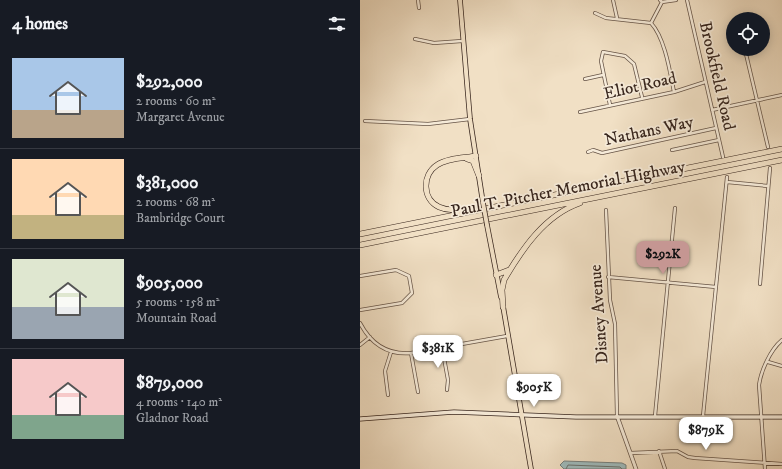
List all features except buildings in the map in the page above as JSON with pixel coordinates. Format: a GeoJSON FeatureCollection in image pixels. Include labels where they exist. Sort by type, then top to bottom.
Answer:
{"type":"FeatureCollection","features":[{"type":"Feature","properties":{"kind":"highway","name":"Paul T. Pitcher Memorial Highway"},"geometry":{"type":"LineString","coordinates":[[360,234],[782,149]]}},
{"type":"Feature","properties":{"kind":"highway"},"geometry":{"type":"LineString","coordinates":[[476,156],[444,162],[432,169],[426,185],[430,199],[438,206],[448,210],[501,205]]}},
{"type":"Feature","properties":{"kind":"highway"},"geometry":{"type":"LineString","coordinates":[[460,159],[474,161],[480,176]]}},
{"type":"Feature","properties":{"kind":"highway","name":"Paul T. Pitcher Memorial Highway"},"geometry":{"type":"LineString","coordinates":[[360,245],[782,160]]}},
{"type":"Feature","properties":{"kind":"highway"},"geometry":{"type":"LineString","coordinates":[[503,307],[502,284],[512,268],[547,222],[565,209],[590,201],[670,182]]}},
{"type":"Feature","properties":{"kind":"highway"},"geometry":{"type":"LineString","coordinates":[[496,275],[512,268]]}},
{"type":"Feature","properties":{"kind":"main road"},"geometry":{"type":"LineString","coordinates":[[460,0],[462,41],[470,119],[483,203],[503,307],[531,469]]}},
{"type":"Feature","properties":{"kind":"main road"},"geometry":{"type":"LineString","coordinates":[[360,419],[454,412],[522,415],[782,417]]}},
{"type":"Feature","properties":{"kind":"street"},"geometry":{"type":"LineString","coordinates":[[418,0],[419,8]]}},
{"type":"Feature","properties":{"kind":"street"},"geometry":{"type":"LineString","coordinates":[[613,0],[617,18]]}},
{"type":"Feature","properties":{"kind":"street"},"geometry":{"type":"LineString","coordinates":[[651,23],[661,1],[676,0]]}},
{"type":"Feature","properties":{"kind":"street","name":"Brookfield Road"},"geometry":{"type":"LineString","coordinates":[[687,0],[723,157]]}},
{"type":"Feature","properties":{"kind":"street"},"geometry":{"type":"LineString","coordinates":[[595,13],[606,18],[617,18],[651,23],[658,30],[667,56],[674,92]]}},
{"type":"Feature","properties":{"kind":"street"},"geometry":{"type":"LineString","coordinates":[[415,39],[434,43],[462,41]]}},
{"type":"Feature","properties":{"kind":"street"},"geometry":{"type":"LineString","coordinates":[[610,105],[601,61],[603,52],[625,56],[634,64],[642,97]]}},
{"type":"Feature","properties":{"kind":"street"},"geometry":{"type":"LineString","coordinates":[[746,56],[768,147]]}},
{"type":"Feature","properties":{"kind":"street"},"geometry":{"type":"LineString","coordinates":[[585,79],[603,75]]}},
{"type":"Feature","properties":{"kind":"street","name":"Eliot Road"},"geometry":{"type":"LineString","coordinates":[[580,112],[642,97],[674,92],[705,82]]}},
{"type":"Feature","properties":{"kind":"street"},"geometry":{"type":"LineString","coordinates":[[712,110],[756,99],[782,95]]}},
{"type":"Feature","properties":{"kind":"street"},"geometry":{"type":"LineString","coordinates":[[365,121],[428,124],[470,119]]}},
{"type":"Feature","properties":{"kind":"street","name":"Nathans Way"},"geometry":{"type":"LineString","coordinates":[[588,152],[592,150],[602,153],[716,128]]}},
{"type":"Feature","properties":{"kind":"street"},"geometry":{"type":"LineString","coordinates":[[672,150],[719,140]]}},
{"type":"Feature","properties":{"kind":"street"},"geometry":{"type":"LineString","coordinates":[[760,284],[770,168]]}},
{"type":"Feature","properties":{"kind":"street"},"geometry":{"type":"LineString","coordinates":[[703,416],[727,177]]}},
{"type":"Feature","properties":{"kind":"street"},"geometry":{"type":"LineString","coordinates":[[727,182],[768,186]]}},
{"type":"Feature","properties":{"kind":"street"},"geometry":{"type":"LineString","coordinates":[[655,416],[675,208]]}},
{"type":"Feature","properties":{"kind":"street","name":"Disney Avenue"},"geometry":{"type":"LineString","coordinates":[[606,210],[608,277],[611,310],[615,324],[617,416]]}},
{"type":"Feature","properties":{"kind":"street"},"geometry":{"type":"LineString","coordinates":[[360,276],[397,270],[408,276],[412,293],[402,303],[360,310]]}},
{"type":"Feature","properties":{"kind":"street"},"geometry":{"type":"LineString","coordinates":[[608,277],[716,287]]}},
{"type":"Feature","properties":{"kind":"street"},"geometry":{"type":"LineString","coordinates":[[360,323],[370,337],[379,346],[391,352],[411,353],[507,336]]}},
{"type":"Feature","properties":{"kind":"street"},"geometry":{"type":"LineString","coordinates":[[360,345],[370,337]]}},
{"type":"Feature","properties":{"kind":"street"},"geometry":{"type":"LineString","coordinates":[[765,469],[759,385],[760,378],[774,350],[782,340]]}},
{"type":"Feature","properties":{"kind":"street"},"geometry":{"type":"LineString","coordinates":[[442,348],[448,380],[447,390]]}},
{"type":"Feature","properties":{"kind":"street"},"geometry":{"type":"LineString","coordinates":[[388,395],[385,371],[391,352]]}},
{"type":"Feature","properties":{"kind":"street"},"geometry":{"type":"LineString","coordinates":[[411,353],[418,392]]}},
{"type":"Feature","properties":{"kind":"street"},"geometry":{"type":"LineString","coordinates":[[768,362],[782,366]]}},
{"type":"Feature","properties":{"kind":"street"},"geometry":{"type":"LineString","coordinates":[[617,416],[636,469]]}},
{"type":"Feature","properties":{"kind":"street"},"geometry":{"type":"LineString","coordinates":[[631,453],[659,450],[677,451],[688,457],[695,458],[782,464]]}},
{"type":"Feature","properties":{"kind":"street"},"geometry":{"type":"LineString","coordinates":[[659,450],[665,469]]}},
{"type":"Feature","properties":{"kind":"water"},"geometry":{"type":"Polygon","coordinates":[[[564,461],[622,463],[626,465],[626,469],[564,469],[560,465],[564,461]]]}}]}
